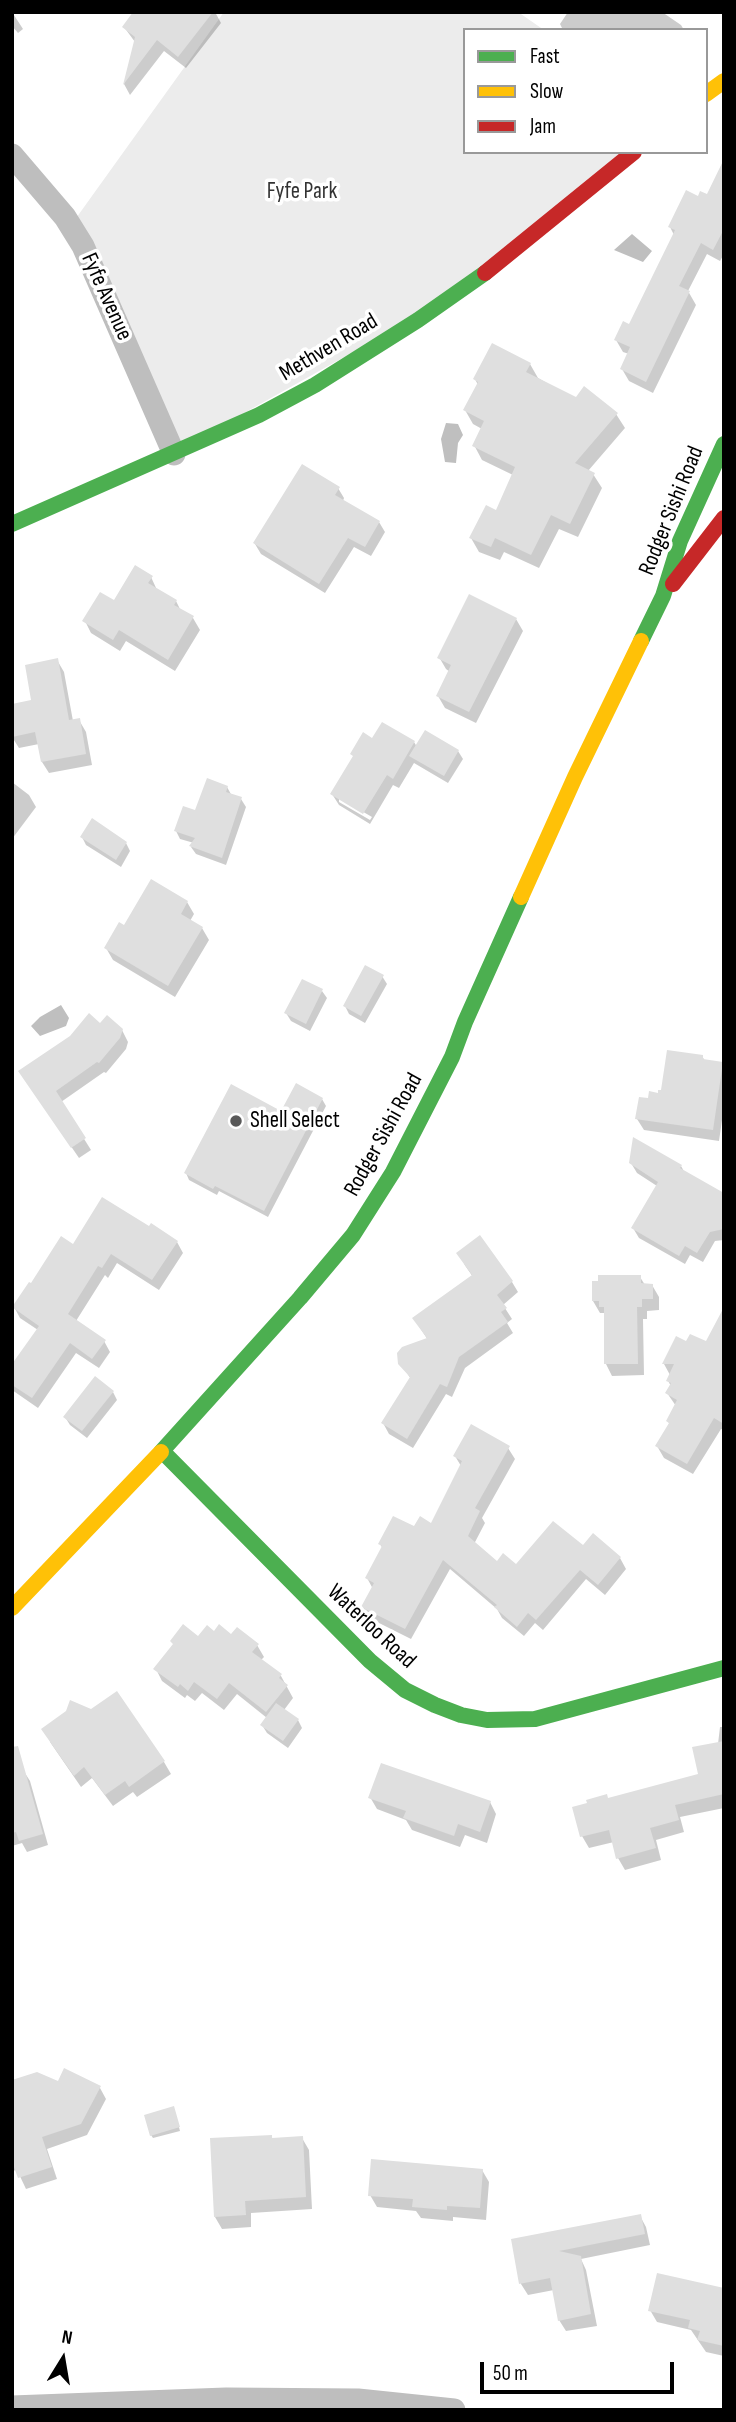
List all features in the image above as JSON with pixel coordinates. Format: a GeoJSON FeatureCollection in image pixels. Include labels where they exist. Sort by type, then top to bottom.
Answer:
{"type":"FeatureCollection","features":[{"type":"Feature","properties":{"kind":"main road"},"geometry":{"type":"LineString","coordinates":[[708,93],[724,81]]}},
{"type":"Feature","properties":{"kind":"main road","name":"Methven Road"},"geometry":{"type":"LineString","coordinates":[[12,524],[174,454],[281,404],[315,385],[418,320],[485,273],[632,154]]}},
{"type":"Feature","properties":{"kind":"main road","name":"Rodger Sishi Road"},"geometry":{"type":"LineString","coordinates":[[12,1608],[162,1451],[338,1255],[393,1172],[452,1057],[465,1022],[581,765],[663,596],[680,541],[724,444]]}},
{"type":"Feature","properties":{"kind":"main road","name":"Rodger Sishi Road"},"geometry":{"type":"LineString","coordinates":[[663,596],[724,518]]}},
{"type":"Feature","properties":{"kind":"main road","name":"Waterloo Road"},"geometry":{"type":"LineString","coordinates":[[162,1451],[386,1676],[435,1706],[487,1720],[535,1719],[724,1668]]}},
{"type":"Feature","properties":{"kind":"street","name":"Fyfe Avenue"},"geometry":{"type":"LineString","coordinates":[[12,155],[65,217],[83,246],[174,454]]}},
{"type":"Feature","properties":{"kind":"street"},"geometry":{"type":"LineString","coordinates":[[12,2407],[226,2399],[358,2400],[454,2410]]}},
{"type":"Feature","properties":{"kind":"green space","name":"Fyfe Park"},"geometry":{"type":"Polygon","coordinates":[[[224,12],[518,12],[541,28],[463,28],[463,154],[632,154],[437,305],[171,454],[69,228],[224,12]]]}},
{"type":"Feature","properties":{"kind":"shaded area"},"geometry":{"type":"Polygon","coordinates":[[[632,234],[652,251],[643,262],[614,250],[632,234]]]}},
{"type":"Feature","properties":{"kind":"shaded area"},"geometry":{"type":"Polygon","coordinates":[[[446,423],[458,424],[463,435],[458,443],[456,463],[445,462],[441,439],[446,423]]]}},
{"type":"Feature","properties":{"kind":"shaded area"},"geometry":{"type":"Polygon","coordinates":[[[61,1005],[69,1018],[66,1026],[40,1036],[31,1026],[40,1017],[61,1005]]]}},
{"type":"Feature","properties":{"kind":"building"},"geometry":{"type":"Polygon","coordinates":[[[133,12],[213,12],[178,57],[157,40],[123,85],[135,37],[122,27],[133,12]]]}},
{"type":"Feature","properties":{"kind":"building"},"geometry":{"type":"Polygon","coordinates":[[[724,159],[724,229],[713,250],[701,243],[679,286],[690,291],[646,382],[620,369],[630,347],[614,340],[623,321],[629,324],[675,230],[668,227],[686,190],[698,196],[700,191],[707,194],[724,159]]]}},
{"type":"Feature","properties":{"kind":"building"},"geometry":{"type":"Polygon","coordinates":[[[492,343],[531,363],[526,372],[576,397],[584,386],[618,413],[575,463],[595,473],[570,524],[551,515],[531,555],[495,538],[491,547],[469,538],[486,505],[496,510],[515,467],[472,446],[484,421],[463,410],[478,382],[473,379],[492,343]]]}},
{"type":"Feature","properties":{"kind":"building"},"geometry":{"type":"Polygon","coordinates":[[[302,464],[340,487],[335,495],[380,521],[365,547],[348,538],[319,584],[253,543],[302,464]]]}},
{"type":"Feature","properties":{"kind":"building"},"geometry":{"type":"Polygon","coordinates":[[[135,565],[153,576],[148,583],[177,600],[174,605],[194,616],[168,660],[119,630],[113,640],[82,621],[100,592],[114,600],[135,565]]]}},
{"type":"Feature","properties":{"kind":"building"},"geometry":{"type":"Polygon","coordinates":[[[469,594],[517,618],[469,712],[436,696],[451,665],[437,658],[469,594]]]}},
{"type":"Feature","properties":{"kind":"building"},"geometry":{"type":"Polygon","coordinates":[[[58,658],[69,720],[80,718],[86,754],[41,762],[35,732],[12,737],[12,704],[31,700],[25,665],[58,658]]]}},
{"type":"Feature","properties":{"kind":"building"},"geometry":{"type":"Polygon","coordinates":[[[382,722],[415,741],[393,779],[387,775],[363,814],[330,794],[353,756],[350,754],[363,732],[372,738],[382,722]]]}},
{"type":"Feature","properties":{"kind":"building"},"geometry":{"type":"Polygon","coordinates":[[[425,730],[459,750],[444,776],[409,756],[425,730]]]}},
{"type":"Feature","properties":{"kind":"building"},"geometry":{"type":"Polygon","coordinates":[[[207,778],[228,786],[226,792],[242,797],[222,858],[189,846],[195,838],[174,831],[183,806],[195,810],[207,778]]]}},
{"type":"Feature","properties":{"kind":"building"},"geometry":{"type":"Polygon","coordinates":[[[92,818],[127,842],[116,860],[80,837],[92,818]]]}},
{"type":"Feature","properties":{"kind":"building"},"geometry":{"type":"Polygon","coordinates":[[[151,879],[188,901],[181,914],[203,927],[168,986],[104,948],[119,922],[124,925],[151,879]]]}},
{"type":"Feature","properties":{"kind":"building"},"geometry":{"type":"Polygon","coordinates":[[[365,965],[384,975],[361,1016],[343,1006],[365,965]]]}},
{"type":"Feature","properties":{"kind":"building"},"geometry":{"type":"Polygon","coordinates":[[[302,979],[323,989],[306,1024],[284,1013],[302,979]]]}},
{"type":"Feature","properties":{"kind":"building"},"geometry":{"type":"Polygon","coordinates":[[[89,1013],[100,1023],[107,1015],[123,1029],[120,1038],[99,1063],[56,1091],[86,1138],[71,1148],[18,1071],[70,1036],[89,1013]]]}},
{"type":"Feature","properties":{"kind":"building"},"geometry":{"type":"Polygon","coordinates":[[[667,1050],[703,1055],[703,1059],[723,1062],[713,1130],[635,1119],[639,1097],[648,1098],[649,1091],[658,1093],[658,1090],[661,1090],[667,1050]]]}},
{"type":"Feature","properties":{"kind":"building"},"geometry":{"type":"Polygon","coordinates":[[[296,1083],[323,1098],[264,1211],[184,1173],[231,1084],[281,1111],[296,1083]]]}},
{"type":"Feature","properties":{"kind":"building"},"geometry":{"type":"Polygon","coordinates":[[[633,1137],[724,1193],[724,1229],[710,1232],[697,1253],[685,1246],[679,1256],[631,1228],[658,1182],[629,1163],[633,1137]]]}},
{"type":"Feature","properties":{"kind":"building"},"geometry":{"type":"Polygon","coordinates":[[[102,1197],[178,1241],[152,1280],[111,1254],[102,1268],[98,1266],[68,1314],[106,1340],[92,1359],[70,1343],[32,1398],[12,1385],[12,1364],[39,1326],[12,1307],[61,1236],[73,1244],[102,1197]]]}},
{"type":"Feature","properties":{"kind":"building"},"geometry":{"type":"Polygon","coordinates":[[[480,1235],[513,1281],[497,1295],[507,1308],[501,1312],[508,1322],[459,1357],[447,1387],[440,1384],[407,1439],[381,1423],[410,1377],[398,1364],[397,1353],[402,1347],[427,1338],[412,1318],[472,1275],[456,1253],[480,1235]]]}},
{"type":"Feature","properties":{"kind":"building"},"geometry":{"type":"Polygon","coordinates":[[[598,1275],[641,1275],[641,1283],[653,1284],[653,1299],[642,1299],[642,1307],[637,1307],[638,1364],[604,1364],[604,1307],[599,1307],[599,1301],[592,1301],[592,1281],[598,1281],[598,1275]]]}},
{"type":"Feature","properties":{"kind":"building"},"geometry":{"type":"Polygon","coordinates":[[[724,1307],[724,1424],[714,1418],[687,1464],[655,1446],[669,1423],[666,1421],[677,1400],[665,1393],[671,1383],[666,1381],[674,1364],[662,1364],[676,1336],[686,1341],[690,1334],[706,1341],[724,1307]]]}},
{"type":"Feature","properties":{"kind":"building"},"geometry":{"type":"Polygon","coordinates":[[[95,1376],[114,1391],[82,1431],[63,1417],[95,1376]]]}},
{"type":"Feature","properties":{"kind":"building"},"geometry":{"type":"Polygon","coordinates":[[[471,1424],[510,1446],[475,1508],[480,1511],[468,1536],[497,1561],[503,1553],[516,1564],[553,1521],[583,1545],[593,1533],[621,1557],[598,1585],[580,1570],[536,1620],[528,1613],[517,1627],[494,1607],[497,1605],[443,1560],[405,1629],[361,1607],[374,1583],[365,1578],[382,1546],[378,1544],[393,1516],[414,1526],[420,1516],[431,1523],[462,1461],[453,1456],[471,1424]]]}},
{"type":"Feature","properties":{"kind":"building"},"geometry":{"type":"Polygon","coordinates":[[[183,1624],[198,1636],[207,1625],[214,1631],[219,1624],[231,1634],[237,1627],[259,1644],[252,1652],[282,1674],[279,1678],[288,1685],[266,1712],[229,1683],[217,1699],[194,1682],[188,1691],[180,1684],[178,1687],[153,1669],[173,1644],[170,1641],[183,1624]]]}},
{"type":"Feature","properties":{"kind":"building"},"geometry":{"type":"Polygon","coordinates":[[[117,1691],[165,1761],[129,1787],[125,1781],[105,1795],[84,1767],[74,1776],[41,1729],[66,1711],[70,1700],[91,1709],[117,1691]]]}},
{"type":"Feature","properties":{"kind":"building"},"geometry":{"type":"Polygon","coordinates":[[[276,1703],[299,1719],[283,1741],[260,1725],[276,1703]]]}},
{"type":"Feature","properties":{"kind":"building"},"geometry":{"type":"Polygon","coordinates":[[[724,1741],[724,1794],[675,1805],[679,1820],[650,1828],[656,1848],[616,1859],[609,1830],[580,1837],[572,1807],[607,1794],[608,1798],[698,1774],[692,1747],[724,1741]]]}},
{"type":"Feature","properties":{"kind":"building"},"geometry":{"type":"Polygon","coordinates":[[[18,1746],[43,1834],[19,1841],[16,1832],[12,1833],[12,1747],[18,1746]]]}},
{"type":"Feature","properties":{"kind":"building"},"geometry":{"type":"Polygon","coordinates":[[[381,1763],[491,1801],[480,1832],[458,1824],[454,1836],[403,1818],[406,1811],[368,1798],[381,1763]]]}},
{"type":"Feature","properties":{"kind":"building"},"geometry":{"type":"Polygon","coordinates":[[[64,2068],[101,2086],[81,2124],[42,2137],[52,2167],[18,2178],[12,2162],[12,2080],[37,2072],[58,2081],[64,2068]]]}},
{"type":"Feature","properties":{"kind":"building"},"geometry":{"type":"Polygon","coordinates":[[[174,2106],[180,2127],[150,2136],[144,2115],[174,2106]]]}},
{"type":"Feature","properties":{"kind":"building"},"geometry":{"type":"Polygon","coordinates":[[[272,2135],[272,2138],[303,2136],[306,2197],[245,2201],[246,2215],[214,2217],[210,2138],[272,2135]]]}},
{"type":"Feature","properties":{"kind":"building"},"geometry":{"type":"Polygon","coordinates":[[[371,2159],[483,2169],[480,2208],[447,2206],[447,2210],[412,2207],[413,2199],[368,2196],[371,2159]]]}},
{"type":"Feature","properties":{"kind":"building"},"geometry":{"type":"Polygon","coordinates":[[[641,2214],[645,2234],[559,2251],[581,2256],[591,2314],[558,2321],[550,2278],[519,2284],[511,2239],[641,2214]]]}},
{"type":"Feature","properties":{"kind":"building"},"geometry":{"type":"Polygon","coordinates":[[[657,2273],[724,2288],[724,2346],[697,2340],[700,2331],[688,2328],[690,2320],[648,2311],[657,2273]]]}},
{"type":"Feature","properties":{"kind":"traffic: fast"},"geometry":{"type":"LineString","coordinates":[[12,524],[259,415],[315,385],[418,320],[485,273]]}},
{"type":"Feature","properties":{"kind":"traffic: fast"},"geometry":{"type":"LineString","coordinates":[[641,641],[663,596],[680,541],[724,444]]}},
{"type":"Feature","properties":{"kind":"traffic: fast"},"geometry":{"type":"LineString","coordinates":[[161,1452],[353,1235],[393,1172],[452,1057],[521,897]]}},
{"type":"Feature","properties":{"kind":"traffic: fast"},"geometry":{"type":"LineString","coordinates":[[162,1451],[370,1661],[405,1690],[435,1705],[461,1715],[487,1720],[535,1719],[724,1668]]}},
{"type":"Feature","properties":{"kind":"traffic: slow"},"geometry":{"type":"LineString","coordinates":[[708,93],[724,81]]}},
{"type":"Feature","properties":{"kind":"traffic: slow"},"geometry":{"type":"LineString","coordinates":[[521,897],[641,641]]}},
{"type":"Feature","properties":{"kind":"traffic: slow"},"geometry":{"type":"LineString","coordinates":[[12,1608],[161,1452]]}},
{"type":"Feature","properties":{"kind":"traffic: jam"},"geometry":{"type":"LineString","coordinates":[[485,273],[632,154]]}},
{"type":"Feature","properties":{"kind":"traffic: jam"},"geometry":{"type":"LineString","coordinates":[[673,584],[724,518]]}},
{"type":"Feature","properties":{"kind":"place","name":"Shell Select"},"geometry":{"type":"Point","coordinates":[236,1121]}}]}
